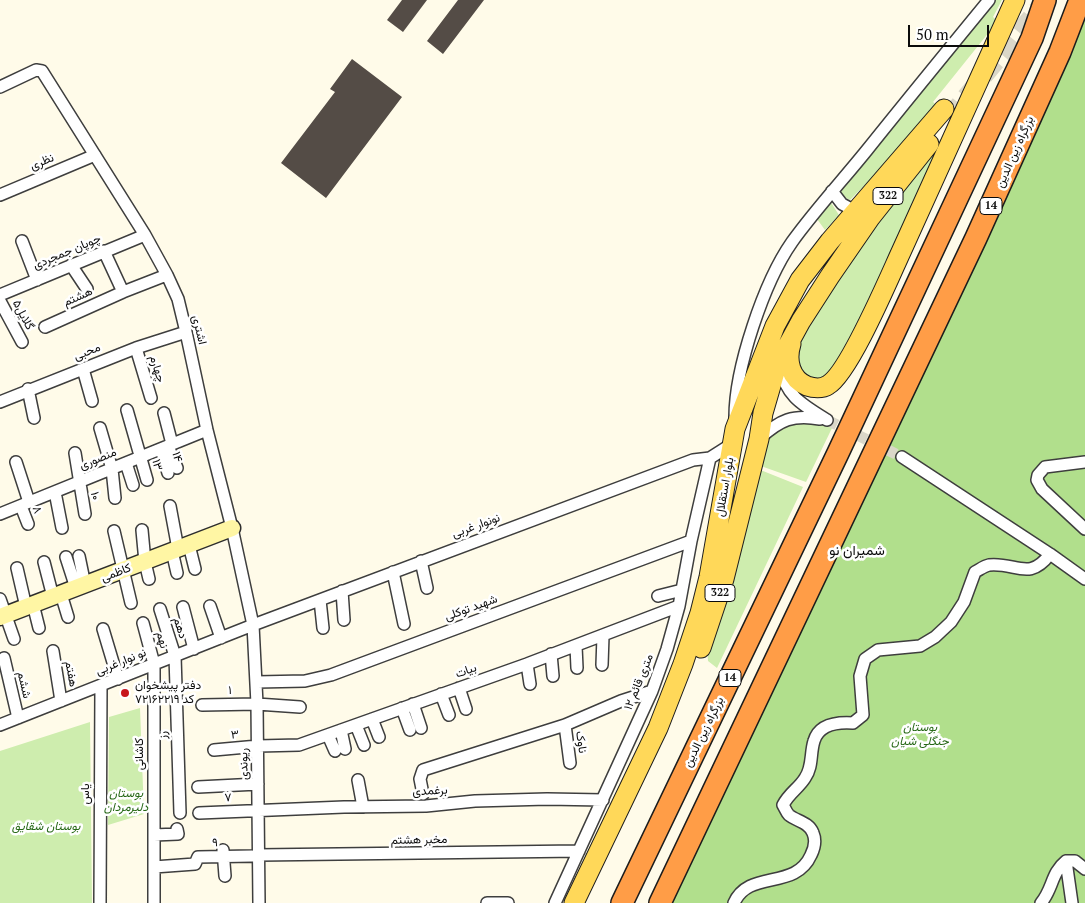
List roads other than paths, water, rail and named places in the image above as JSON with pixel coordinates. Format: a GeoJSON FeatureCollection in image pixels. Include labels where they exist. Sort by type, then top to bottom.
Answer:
{"type":"FeatureCollection","features":[{"type":"Feature","properties":{"kind":"highway","name":"بزرگراه زین الدین"},"geometry":{"type":"LineString","coordinates":[[622,903],[862,402],[1032,38],[1045,0]]}},
{"type":"Feature","properties":{"kind":"highway","name":"بزرگراه زین الدین"},"geometry":{"type":"LineString","coordinates":[[660,903],[976,238],[1060,52],[1080,0]]}},
{"type":"Feature","properties":{"kind":"main road"},"geometry":{"type":"LineString","coordinates":[[794,335],[788,352],[788,363],[791,371],[800,383],[813,388],[828,385],[840,373],[874,311],[1016,0]]}},
{"type":"Feature","properties":{"kind":"main road","name":"بلوار استقلال"},"geometry":{"type":"LineString","coordinates":[[574,903],[658,728],[684,664],[700,613],[725,539],[759,439],[769,388],[778,361],[830,276],[946,114],[855,210],[813,262],[800,280],[775,326],[734,437],[727,473],[725,539],[710,623],[693,671],[667,730],[585,903]]}},
{"type":"Feature","properties":{"kind":"main road"},"geometry":{"type":"LineString","coordinates":[[813,262],[826,259],[832,263],[830,276]]}},
{"type":"Feature","properties":{"kind":"street"},"geometry":{"type":"LineString","coordinates":[[727,473],[710,458],[734,437],[735,403],[742,364],[764,298],[791,243],[989,0]]}},
{"type":"Feature","properties":{"kind":"street","name":"اشتری"},"geometry":{"type":"LineString","coordinates":[[1,85],[36,70],[42,71],[145,235],[178,299],[253,625]]}},
{"type":"Feature","properties":{"kind":"street","name":"نظری"},"geometry":{"type":"LineString","coordinates":[[0,195],[95,155]]}},
{"type":"Feature","properties":{"kind":"street"},"geometry":{"type":"LineString","coordinates":[[832,191],[842,204],[855,210]]}},
{"type":"Feature","properties":{"kind":"street","name":"چوپان جمجردی"},"geometry":{"type":"LineString","coordinates":[[0,296],[145,235]]}},
{"type":"Feature","properties":{"kind":"street"},"geometry":{"type":"LineString","coordinates":[[22,241],[37,280]]}},
{"type":"Feature","properties":{"kind":"street"},"geometry":{"type":"LineString","coordinates":[[104,251],[123,292]]}},
{"type":"Feature","properties":{"kind":"street"},"geometry":{"type":"LineString","coordinates":[[71,265],[87,289]]}},
{"type":"Feature","properties":{"kind":"street","name":"هشتم"},"geometry":{"type":"LineString","coordinates":[[45,327],[164,276]]}},
{"type":"Feature","properties":{"kind":"street","name":"گلایل۵"},"geometry":{"type":"LineString","coordinates":[[0,301],[22,342]]}},
{"type":"Feature","properties":{"kind":"street","name":"محبی"},"geometry":{"type":"LineString","coordinates":[[0,402],[28,389],[136,348],[186,332]]}},
{"type":"Feature","properties":{"kind":"street","name":"چهارم"},"geometry":{"type":"LineString","coordinates":[[136,348],[151,398]]}},
{"type":"Feature","properties":{"kind":"street"},"geometry":{"type":"LineString","coordinates":[[759,439],[770,429],[790,418],[800,416],[827,420],[795,399],[786,387],[778,361]]}},
{"type":"Feature","properties":{"kind":"street"},"geometry":{"type":"LineString","coordinates":[[83,369],[92,401]]}},
{"type":"Feature","properties":{"kind":"street"},"geometry":{"type":"LineString","coordinates":[[28,389],[34,418]]}},
{"type":"Feature","properties":{"kind":"street","name":"۱۳"},"geometry":{"type":"LineString","coordinates":[[127,410],[147,480]]}},
{"type":"Feature","properties":{"kind":"street"},"geometry":{"type":"LineString","coordinates":[[164,413],[167,446],[172,470]]}},
{"type":"Feature","properties":{"kind":"street"},"geometry":{"type":"LineString","coordinates":[[100,428],[112,469],[115,498]]}},
{"type":"Feature","properties":{"kind":"street","name":"منصوری"},"geometry":{"type":"LineString","coordinates":[[0,514],[207,430]]}},
{"type":"Feature","properties":{"kind":"street","name":"۱۰"},"geometry":{"type":"LineString","coordinates":[[74,453],[85,514]]}},
{"type":"Feature","properties":{"kind":"street"},"geometry":{"type":"LineString","coordinates":[[902,457],[1085,579]]}},
{"type":"Feature","properties":{"kind":"street","name":"۱۲ متری قائم"},"geometry":{"type":"LineString","coordinates":[[555,903],[652,691],[667,649],[679,606],[691,541],[710,458]]}},
{"type":"Feature","properties":{"kind":"street","name":"نونوار غربی"},"geometry":{"type":"LineString","coordinates":[[253,625],[693,460],[710,458]]}},
{"type":"Feature","properties":{"kind":"street","name":"۸"},"geometry":{"type":"LineString","coordinates":[[16,462],[28,524]]}},
{"type":"Feature","properties":{"kind":"street"},"geometry":{"type":"LineString","coordinates":[[1085,462],[1045,468],[1038,475],[1037,480],[1042,489],[1085,530]]}},
{"type":"Feature","properties":{"kind":"street"},"geometry":{"type":"LineString","coordinates":[[126,463],[133,485]]}},
{"type":"Feature","properties":{"kind":"street"},"geometry":{"type":"LineString","coordinates":[[55,492],[62,528]]}},
{"type":"Feature","properties":{"kind":"street"},"geometry":{"type":"LineString","coordinates":[[170,506],[180,548],[194,569]]}},
{"type":"Feature","properties":{"kind":"street","name":"کاظمی"},"geometry":{"type":"LineString","coordinates":[[3,616],[232,528]]}},
{"type":"Feature","properties":{"kind":"street"},"geometry":{"type":"LineString","coordinates":[[142,530],[148,580]]}},
{"type":"Feature","properties":{"kind":"street"},"geometry":{"type":"LineString","coordinates":[[114,531],[131,603]]}},
{"type":"Feature","properties":{"kind":"street","name":"شهید توکلی"},"geometry":{"type":"LineString","coordinates":[[257,682],[305,681],[331,675],[691,541]]}},
{"type":"Feature","properties":{"kind":"street"},"geometry":{"type":"LineString","coordinates":[[177,572],[180,548]]}},
{"type":"Feature","properties":{"kind":"street"},"geometry":{"type":"LineString","coordinates":[[734,903],[744,889],[755,883],[794,874],[806,865],[813,852],[815,839],[812,830],[800,820],[788,814],[783,805],[809,771],[814,739],[825,727],[839,722],[853,723],[863,715],[860,676],[865,659],[878,650],[920,646],[934,637],[951,622],[964,602],[975,572],[987,565],[1009,566],[1024,570],[1041,566],[1050,554]]}},
{"type":"Feature","properties":{"kind":"street"},"geometry":{"type":"LineString","coordinates":[[69,591],[79,556]]}},
{"type":"Feature","properties":{"kind":"street"},"geometry":{"type":"LineString","coordinates":[[66,557],[69,591],[68,617]]}},
{"type":"Feature","properties":{"kind":"street"},"geometry":{"type":"LineString","coordinates":[[421,561],[427,588]]}},
{"type":"Feature","properties":{"kind":"street"},"geometry":{"type":"LineString","coordinates":[[44,562],[69,591]]}},
{"type":"Feature","properties":{"kind":"street"},"geometry":{"type":"LineString","coordinates":[[17,568],[38,628]]}},
{"type":"Feature","properties":{"kind":"street"},"geometry":{"type":"LineString","coordinates":[[393,572],[404,624]]}},
{"type":"Feature","properties":{"kind":"street"},"geometry":{"type":"LineString","coordinates":[[658,596],[682,590]]}},
{"type":"Feature","properties":{"kind":"street"},"geometry":{"type":"LineString","coordinates":[[342,591],[344,620]]}},
{"type":"Feature","properties":{"kind":"street"},"geometry":{"type":"LineString","coordinates":[[0,599],[3,616],[14,639]]}},
{"type":"Feature","properties":{"kind":"street"},"geometry":{"type":"LineString","coordinates":[[320,600],[323,628]]}},
{"type":"Feature","properties":{"kind":"street"},"geometry":{"type":"LineString","coordinates":[[210,606],[221,638]]}},
{"type":"Feature","properties":{"kind":"street","name":"بیات"},"geometry":{"type":"LineString","coordinates":[[258,746],[299,745],[527,664],[679,606]]}},
{"type":"Feature","properties":{"kind":"street"},"geometry":{"type":"LineString","coordinates":[[183,607],[194,649]]}},
{"type":"Feature","properties":{"kind":"street","name":"دهم"},"geometry":{"type":"LineString","coordinates":[[160,609],[174,656]]}},
{"type":"Feature","properties":{"kind":"street","name":"نهم"},"geometry":{"type":"LineString","coordinates":[[143,624],[154,664]]}},
{"type":"Feature","properties":{"kind":"street","name":"نو نوار غربی"},"geometry":{"type":"LineString","coordinates":[[0,725],[253,625]]}},
{"type":"Feature","properties":{"kind":"street","name":"ریوندی"},"geometry":{"type":"LineString","coordinates":[[253,625],[258,704],[256,856],[259,903]]}},
{"type":"Feature","properties":{"kind":"street"},"geometry":{"type":"LineString","coordinates":[[103,629],[118,678]]}},
{"type":"Feature","properties":{"kind":"street"},"geometry":{"type":"LineString","coordinates":[[602,665],[603,636]]}},
{"type":"Feature","properties":{"kind":"street"},"geometry":{"type":"LineString","coordinates":[[576,646],[577,668]]}},
{"type":"Feature","properties":{"kind":"street","name":"هفتم"},"geometry":{"type":"LineString","coordinates":[[53,652],[61,701]]}},
{"type":"Feature","properties":{"kind":"street"},"geometry":{"type":"LineString","coordinates":[[551,654],[553,676]]}},
{"type":"Feature","properties":{"kind":"street","name":"رز"},"geometry":{"type":"LineString","coordinates":[[174,656],[180,813]]}},
{"type":"Feature","properties":{"kind":"street","name":"ششم"},"geometry":{"type":"LineString","coordinates":[[4,658],[18,718]]}},
{"type":"Feature","properties":{"kind":"street","name":"کاشانی"},"geometry":{"type":"LineString","coordinates":[[154,664],[154,903]]}},
{"type":"Feature","properties":{"kind":"street"},"geometry":{"type":"LineString","coordinates":[[527,664],[530,684]]}},
{"type":"Feature","properties":{"kind":"street","name":"یاس"},"geometry":{"type":"LineString","coordinates":[[100,685],[100,903]]}},
{"type":"Feature","properties":{"kind":"street"},"geometry":{"type":"LineString","coordinates":[[459,688],[466,710]]}},
{"type":"Feature","properties":{"kind":"street","name":"برغمدی"},"geometry":{"type":"LineString","coordinates":[[423,794],[420,779],[423,770],[564,725],[620,701],[652,691]]}},
{"type":"Feature","properties":{"kind":"street"},"geometry":{"type":"LineString","coordinates":[[441,694],[449,715]]}},
{"type":"Feature","properties":{"kind":"street","name":"۱"},"geometry":{"type":"LineString","coordinates":[[202,705],[258,704],[300,708]]}},
{"type":"Feature","properties":{"kind":"street"},"geometry":{"type":"LineString","coordinates":[[408,706],[415,729]]}},
{"type":"Feature","properties":{"kind":"street"},"geometry":{"type":"LineString","coordinates":[[372,719],[379,737]]}},
{"type":"Feature","properties":{"kind":"street"},"geometry":{"type":"LineString","coordinates":[[356,725],[364,745]]}},
{"type":"Feature","properties":{"kind":"street","name":"ناوک"},"geometry":{"type":"LineString","coordinates":[[564,725],[570,763]]}},
{"type":"Feature","properties":{"kind":"street"},"geometry":{"type":"LineString","coordinates":[[328,735],[340,750],[341,730]]}},
{"type":"Feature","properties":{"kind":"street","name":"۳"},"geometry":{"type":"LineString","coordinates":[[214,750],[258,746]]}},
{"type":"Feature","properties":{"kind":"street"},"geometry":{"type":"LineString","coordinates":[[358,780],[363,807]]}},
{"type":"Feature","properties":{"kind":"street"},"geometry":{"type":"LineString","coordinates":[[198,787],[258,784]]}},
{"type":"Feature","properties":{"kind":"street","name":"برغمدی"},"geometry":{"type":"LineString","coordinates":[[258,810],[426,806],[475,801],[603,800]]}},
{"type":"Feature","properties":{"kind":"street","name":"۷"},"geometry":{"type":"LineString","coordinates":[[199,813],[258,810]]}},
{"type":"Feature","properties":{"kind":"street"},"geometry":{"type":"LineString","coordinates":[[154,836],[178,834],[178,829]]}},
{"type":"Feature","properties":{"kind":"street","name":"مخبر هشتم"},"geometry":{"type":"LineString","coordinates":[[256,856],[579,851]]}},
{"type":"Feature","properties":{"kind":"street"},"geometry":{"type":"LineString","coordinates":[[223,852],[225,876]]}},
{"type":"Feature","properties":{"kind":"street","name":"۹"},"geometry":{"type":"LineString","coordinates":[[154,867],[195,864],[198,857],[223,852],[256,856]]}},
{"type":"Feature","properties":{"kind":"street"},"geometry":{"type":"LineString","coordinates":[[1041,903],[1046,897],[1058,868],[1066,861],[1075,861],[1085,869]]}},
{"type":"Feature","properties":{"kind":"street"},"geometry":{"type":"LineString","coordinates":[[1066,861],[1072,903]]}},
{"type":"Feature","properties":{"kind":"street"},"geometry":{"type":"LineString","coordinates":[[487,903],[508,903]]}},
{"type":"Feature","properties":{"kind":"tunnel"},"geometry":{"type":"LineString","coordinates":[[948,119],[1041,6]]}},
{"type":"Feature","properties":{"kind":"tunnel"},"geometry":{"type":"LineString","coordinates":[[827,420],[902,457]]}},
{"type":"Feature","properties":{"kind":"place","name":"دفتر پیشخوان کد ۷۲۱۶۲۲۱۹"},"geometry":{"type":"Point","coordinates":[125,693]}},
{"type":"Feature","properties":{"kind":"district","name":"شمیران نو"},"geometry":{"type":"Point","coordinates":[857,551]}},
{"type":"Feature","properties":{"kind":"park label","name":"بوستان جنگلی شیان"},"geometry":{"type":"Point","coordinates":[920,735]}},
{"type":"Feature","properties":{"kind":"park label","name":"بوستان دلیرمردان"},"geometry":{"type":"Point","coordinates":[126,801]}},
{"type":"Feature","properties":{"kind":"park label","name":"بوستان شقایق"},"geometry":{"type":"Point","coordinates":[46,827]}}]}
